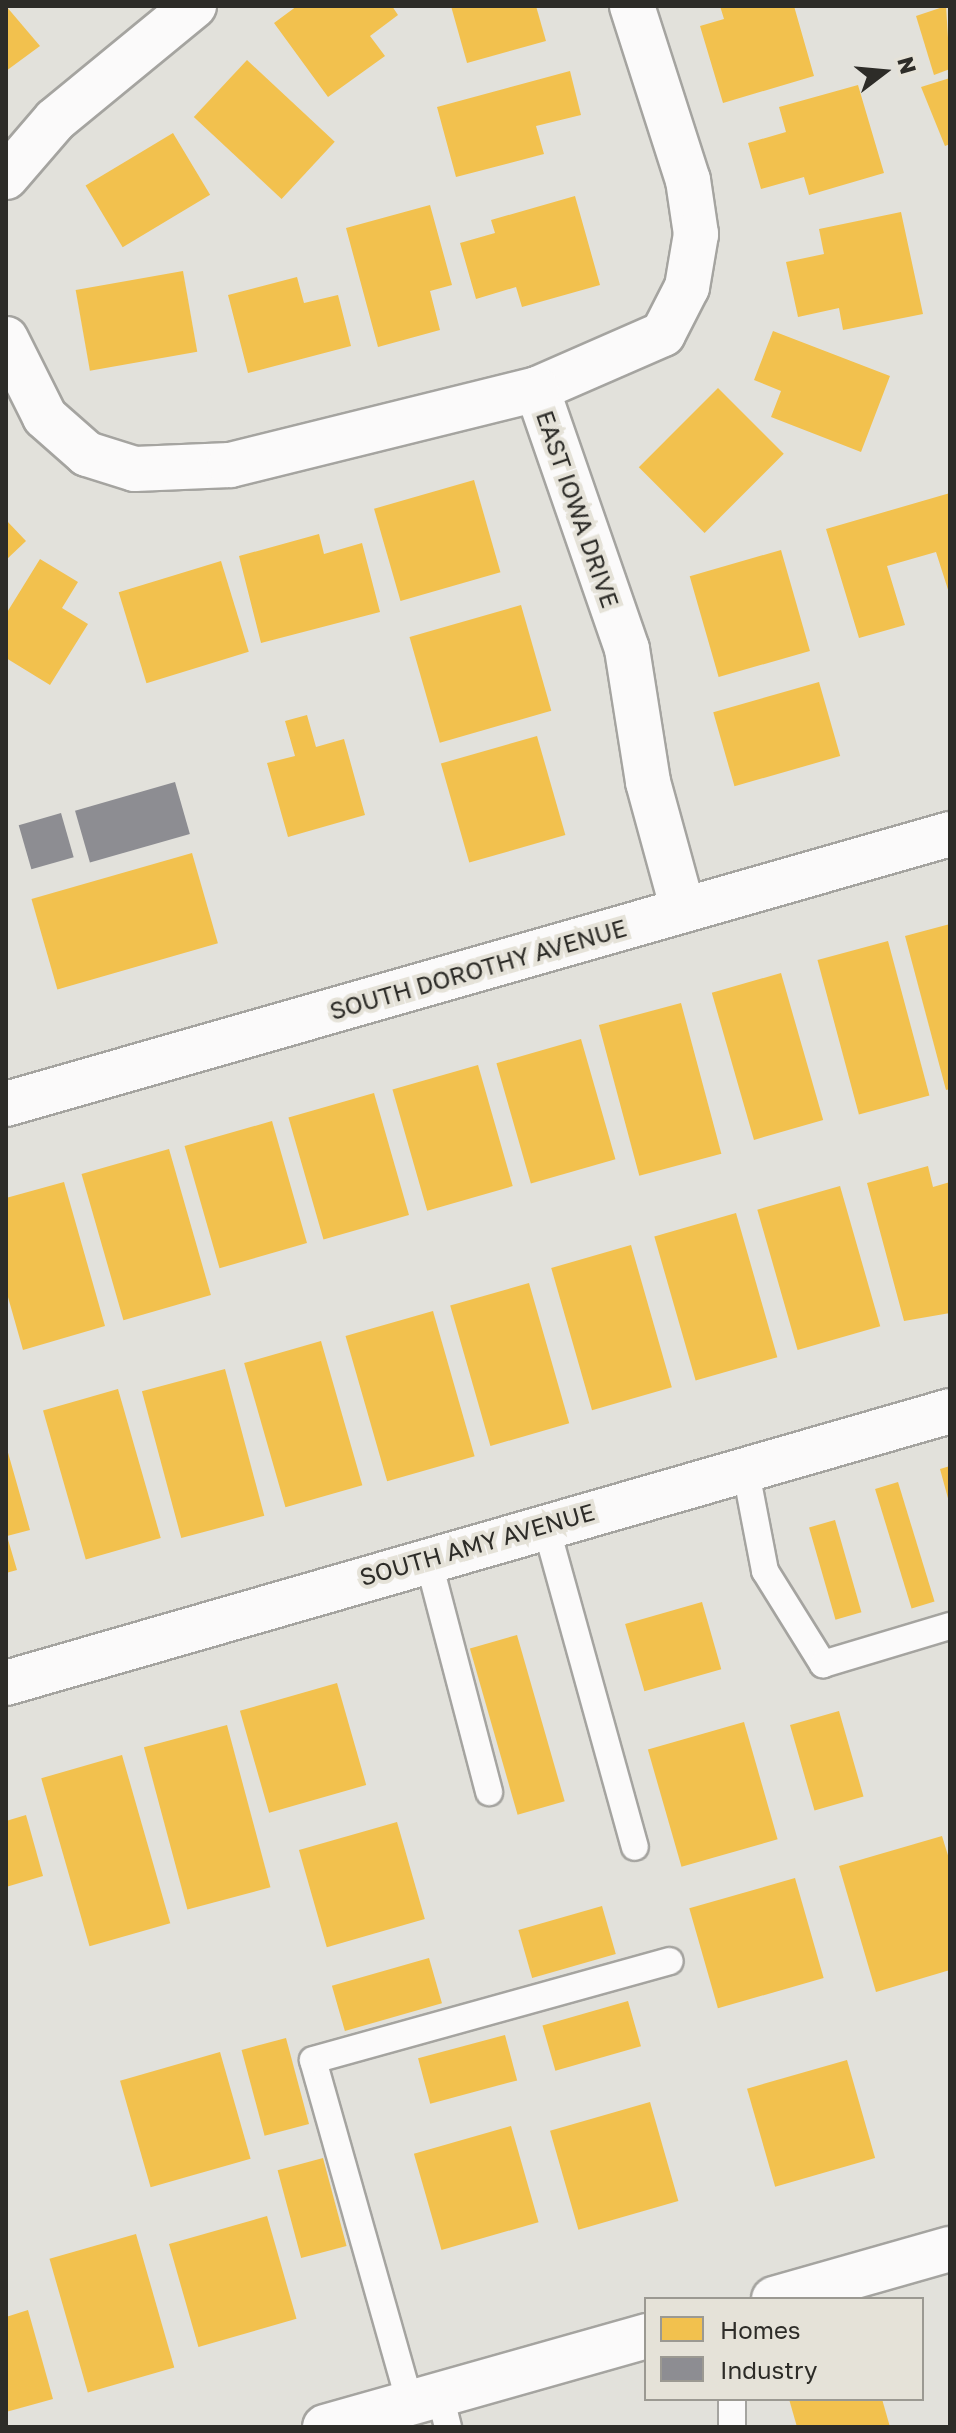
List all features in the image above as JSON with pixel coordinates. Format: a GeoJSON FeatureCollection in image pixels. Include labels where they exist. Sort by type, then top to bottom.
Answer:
{"type":"FeatureCollection","features":[{"type":"Feature","properties":{"kind":"street"},"geometry":{"type":"LineString","coordinates":[[6,177],[55,120],[194,6]]}},
{"type":"Feature","properties":{"kind":"street","name":"EAST IOWA DRIVE"},"geometry":{"type":"LineString","coordinates":[[632,6],[688,180],[696,234],[687,287],[663,334],[537,389],[627,649],[648,782],[683,910]]}},
{"type":"Feature","properties":{"kind":"street"},"geometry":{"type":"LineString","coordinates":[[6,339],[45,417],[87,454],[135,469],[230,465],[537,389]]}},
{"type":"Feature","properties":{"kind":"street","name":"SOUTH DOROTHY AVENUE"},"geometry":{"type":"LineString","coordinates":[[6,1104],[950,834]]}},
{"type":"Feature","properties":{"kind":"street","name":"SOUTH AMY AVENUE"},"geometry":{"type":"LineString","coordinates":[[6,1683],[545,1523],[950,1411]]}},
{"type":"Feature","properties":{"kind":"street"},"geometry":{"type":"LineString","coordinates":[[781,2297],[950,2249]]}},
{"type":"Feature","properties":{"kind":"street"},"geometry":{"type":"LineString","coordinates":[[325,2427],[433,2408],[644,2337]]}},
{"type":"Feature","properties":{"kind":"lane"},"geometry":{"type":"LineString","coordinates":[[745,1467],[765,1571],[823,1664],[950,1626]]}},
{"type":"Feature","properties":{"kind":"lane"},"geometry":{"type":"LineString","coordinates":[[545,1523],[635,1847]]}},
{"type":"Feature","properties":{"kind":"lane"},"geometry":{"type":"LineString","coordinates":[[428,1559],[489,1792]]}},
{"type":"Feature","properties":{"kind":"lane"},"geometry":{"type":"LineString","coordinates":[[433,2408],[313,2060],[670,1961]]}},
{"type":"Feature","properties":{"kind":"lane"},"geometry":{"type":"LineString","coordinates":[[732,2401],[732,2427]]}},
{"type":"Feature","properties":{"kind":"building: Homes"},"geometry":{"type":"Polygon","coordinates":[[[6,6],[40,46],[6,71],[6,6]]]}},
{"type":"Feature","properties":{"kind":"building: Homes"},"geometry":{"type":"Polygon","coordinates":[[[297,6],[392,6],[398,15],[370,36],[385,56],[328,97],[274,23],[297,6]]]}},
{"type":"Feature","properties":{"kind":"building: Homes"},"geometry":{"type":"Polygon","coordinates":[[[451,6],[536,6],[546,41],[467,63],[451,6]]]}},
{"type":"Feature","properties":{"kind":"building: Homes"},"geometry":{"type":"Polygon","coordinates":[[[720,6],[794,6],[814,76],[723,103],[700,26],[724,19],[720,6]]]}},
{"type":"Feature","properties":{"kind":"building: Homes"},"geometry":{"type":"Polygon","coordinates":[[[946,6],[950,69],[934,75],[916,16],[946,6]]]}},
{"type":"Feature","properties":{"kind":"building: Homes"},"geometry":{"type":"Polygon","coordinates":[[[247,60],[335,142],[282,199],[194,117],[247,60]]]}},
{"type":"Feature","properties":{"kind":"building: Homes"},"geometry":{"type":"Polygon","coordinates":[[[570,71],[581,115],[536,126],[544,154],[456,177],[437,107],[570,71]]]}},
{"type":"Feature","properties":{"kind":"building: Homes"},"geometry":{"type":"Polygon","coordinates":[[[950,78],[950,144],[945,146],[921,87],[950,78]]]}},
{"type":"Feature","properties":{"kind":"building: Homes"},"geometry":{"type":"Polygon","coordinates":[[[858,85],[884,173],[809,195],[804,177],[761,189],[748,143],[786,132],[779,107],[858,85]]]}},
{"type":"Feature","properties":{"kind":"building: Homes"},"geometry":{"type":"Polygon","coordinates":[[[173,133],[210,195],[123,247],[86,186],[173,133]]]}},
{"type":"Feature","properties":{"kind":"building: Homes"},"geometry":{"type":"Polygon","coordinates":[[[575,196],[600,285],[522,307],[516,287],[476,299],[460,243],[495,233],[491,220],[575,196]]]}},
{"type":"Feature","properties":{"kind":"building: Homes"},"geometry":{"type":"Polygon","coordinates":[[[430,205],[452,285],[430,291],[440,330],[378,347],[346,228],[430,205]]]}},
{"type":"Feature","properties":{"kind":"building: Homes"},"geometry":{"type":"Polygon","coordinates":[[[901,212],[923,314],[843,330],[839,308],[798,317],[786,262],[824,254],[819,229],[901,212]]]}},
{"type":"Feature","properties":{"kind":"building: Homes"},"geometry":{"type":"Polygon","coordinates":[[[183,271],[197,352],[90,371],[76,290],[183,271]]]}},
{"type":"Feature","properties":{"kind":"building: Homes"},"geometry":{"type":"Polygon","coordinates":[[[297,277],[304,303],[338,295],[351,346],[248,373],[228,295],[297,277]]]}},
{"type":"Feature","properties":{"kind":"building: Homes"},"geometry":{"type":"Polygon","coordinates":[[[773,331],[890,376],[861,452],[771,417],[781,391],[754,380],[773,331]]]}},
{"type":"Feature","properties":{"kind":"building: Homes"},"geometry":{"type":"Polygon","coordinates":[[[718,388],[784,454],[705,533],[639,467],[718,388]]]}},
{"type":"Feature","properties":{"kind":"building: Homes"},"geometry":{"type":"Polygon","coordinates":[[[474,480],[500,572],[400,601],[374,509],[474,480]]]}},
{"type":"Feature","properties":{"kind":"building: Homes"},"geometry":{"type":"Polygon","coordinates":[[[950,493],[950,596],[936,552],[887,566],[905,625],[859,638],[826,529],[950,493]]]}},
{"type":"Feature","properties":{"kind":"building: Homes"},"geometry":{"type":"Polygon","coordinates":[[[6,520],[26,541],[6,560],[6,520]]]}},
{"type":"Feature","properties":{"kind":"building: Homes"},"geometry":{"type":"Polygon","coordinates":[[[319,534],[324,554],[362,543],[380,612],[261,643],[239,556],[319,534]]]}},
{"type":"Feature","properties":{"kind":"building: Homes"},"geometry":{"type":"Polygon","coordinates":[[[781,550],[810,651],[719,677],[690,576],[781,550]]]}},
{"type":"Feature","properties":{"kind":"building: Homes"},"geometry":{"type":"Polygon","coordinates":[[[40,559],[78,582],[62,608],[88,624],[50,685],[6,658],[6,614],[40,559]]]}},
{"type":"Feature","properties":{"kind":"building: Homes"},"geometry":{"type":"Polygon","coordinates":[[[221,561],[249,652],[146,683],[119,592],[221,561]]]}},
{"type":"Feature","properties":{"kind":"building: Homes"},"geometry":{"type":"Polygon","coordinates":[[[521,605],[551,711],[440,743],[409,637],[521,605]]]}},
{"type":"Feature","properties":{"kind":"building: Homes"},"geometry":{"type":"Polygon","coordinates":[[[819,682],[840,756],[734,786],[713,712],[819,682]]]}},
{"type":"Feature","properties":{"kind":"building: Homes"},"geometry":{"type":"Polygon","coordinates":[[[307,715],[316,747],[344,739],[365,815],[288,837],[267,763],[295,756],[285,721],[307,715]]]}},
{"type":"Feature","properties":{"kind":"building: Homes"},"geometry":{"type":"Polygon","coordinates":[[[537,736],[565,835],[469,863],[441,764],[537,736]]]}},
{"type":"Feature","properties":{"kind":"building: Homes"},"geometry":{"type":"Polygon","coordinates":[[[192,853],[218,943],[57,989],[31,899],[192,853]]]}},
{"type":"Feature","properties":{"kind":"building: Homes"},"geometry":{"type":"Polygon","coordinates":[[[950,924],[950,1089],[946,1090],[905,936],[950,924]]]}},
{"type":"Feature","properties":{"kind":"building: Homes"},"geometry":{"type":"Polygon","coordinates":[[[888,941],[929,1096],[859,1114],[817,960],[888,941]]]}},
{"type":"Feature","properties":{"kind":"building: Homes"},"geometry":{"type":"Polygon","coordinates":[[[781,973],[823,1120],[754,1140],[712,993],[781,973]]]}},
{"type":"Feature","properties":{"kind":"building: Homes"},"geometry":{"type":"Polygon","coordinates":[[[681,1003],[721,1154],[639,1176],[599,1025],[681,1003]]]}},
{"type":"Feature","properties":{"kind":"building: Homes"},"geometry":{"type":"Polygon","coordinates":[[[581,1039],[615,1159],[531,1183],[496,1063],[581,1039]]]}},
{"type":"Feature","properties":{"kind":"building: Homes"},"geometry":{"type":"Polygon","coordinates":[[[478,1065],[513,1186],[427,1211],[392,1090],[478,1065]]]}},
{"type":"Feature","properties":{"kind":"building: Homes"},"geometry":{"type":"Polygon","coordinates":[[[374,1093],[409,1215],[323,1240],[288,1118],[374,1093]]]}},
{"type":"Feature","properties":{"kind":"building: Homes"},"geometry":{"type":"Polygon","coordinates":[[[272,1121],[307,1243],[220,1268],[185,1146],[272,1121]]]}},
{"type":"Feature","properties":{"kind":"building: Homes"},"geometry":{"type":"Polygon","coordinates":[[[169,1149],[211,1295],[123,1320],[82,1174],[169,1149]]]}},
{"type":"Feature","properties":{"kind":"building: Homes"},"geometry":{"type":"Polygon","coordinates":[[[928,1166],[933,1187],[950,1182],[950,1313],[904,1321],[867,1183],[928,1166]]]}},
{"type":"Feature","properties":{"kind":"building: Homes"},"geometry":{"type":"Polygon","coordinates":[[[64,1182],[105,1326],[23,1350],[6,1290],[6,1198],[64,1182]]]}},
{"type":"Feature","properties":{"kind":"building: Homes"},"geometry":{"type":"Polygon","coordinates":[[[840,1186],[880,1326],[798,1350],[757,1210],[840,1186]]]}},
{"type":"Feature","properties":{"kind":"building: Homes"},"geometry":{"type":"Polygon","coordinates":[[[736,1213],[777,1357],[696,1381],[654,1236],[736,1213]]]}},
{"type":"Feature","properties":{"kind":"building: Homes"},"geometry":{"type":"Polygon","coordinates":[[[631,1245],[672,1387],[592,1410],[551,1268],[631,1245]]]}},
{"type":"Feature","properties":{"kind":"building: Homes"},"geometry":{"type":"Polygon","coordinates":[[[529,1283],[569,1423],[490,1446],[450,1306],[529,1283]]]}},
{"type":"Feature","properties":{"kind":"building: Homes"},"geometry":{"type":"Polygon","coordinates":[[[433,1311],[475,1456],[387,1481],[346,1336],[433,1311]]]}},
{"type":"Feature","properties":{"kind":"building: Homes"},"geometry":{"type":"Polygon","coordinates":[[[321,1341],[362,1485],[285,1507],[244,1363],[321,1341]]]}},
{"type":"Feature","properties":{"kind":"building: Homes"},"geometry":{"type":"Polygon","coordinates":[[[225,1369],[264,1516],[181,1538],[142,1391],[225,1369]]]}},
{"type":"Feature","properties":{"kind":"building: Homes"},"geometry":{"type":"Polygon","coordinates":[[[118,1389],[161,1538],[86,1559],[43,1410],[118,1389]]]}},
{"type":"Feature","properties":{"kind":"building: Homes"},"geometry":{"type":"Polygon","coordinates":[[[7,1449],[30,1530],[7,1536],[17,1570],[6,1573],[7,1449]]]}},
{"type":"Feature","properties":{"kind":"building: Homes"},"geometry":{"type":"Polygon","coordinates":[[[950,1466],[950,1502],[949,1502],[940,1469],[950,1466]]]}},
{"type":"Feature","properties":{"kind":"building: Homes"},"geometry":{"type":"Polygon","coordinates":[[[898,1482],[935,1602],[912,1609],[875,1489],[898,1482]]]}},
{"type":"Feature","properties":{"kind":"building: Homes"},"geometry":{"type":"Polygon","coordinates":[[[835,1520],[861,1612],[836,1620],[809,1527],[835,1520]]]}},
{"type":"Feature","properties":{"kind":"building: Homes"},"geometry":{"type":"Polygon","coordinates":[[[702,1602],[721,1669],[644,1691],[625,1624],[702,1602]]]}},
{"type":"Feature","properties":{"kind":"building: Homes"},"geometry":{"type":"Polygon","coordinates":[[[517,1635],[565,1801],[518,1815],[470,1649],[517,1635]]]}},
{"type":"Feature","properties":{"kind":"building: Homes"},"geometry":{"type":"Polygon","coordinates":[[[337,1683],[366,1785],[269,1813],[240,1711],[337,1683]]]}},
{"type":"Feature","properties":{"kind":"building: Homes"},"geometry":{"type":"Polygon","coordinates":[[[839,1711],[864,1797],[815,1811],[790,1725],[839,1711]]]}},
{"type":"Feature","properties":{"kind":"building: Homes"},"geometry":{"type":"Polygon","coordinates":[[[744,1722],[778,1839],[682,1867],[648,1750],[744,1722]]]}},
{"type":"Feature","properties":{"kind":"building: Homes"},"geometry":{"type":"Polygon","coordinates":[[[227,1725],[270,1887],[187,1910],[144,1747],[227,1725]]]}},
{"type":"Feature","properties":{"kind":"building: Homes"},"geometry":{"type":"Polygon","coordinates":[[[122,1755],[170,1923],[89,1946],[41,1778],[122,1755]]]}},
{"type":"Feature","properties":{"kind":"building: Homes"},"geometry":{"type":"Polygon","coordinates":[[[26,1815],[43,1876],[6,1887],[6,1821],[26,1815]]]}},
{"type":"Feature","properties":{"kind":"building: Homes"},"geometry":{"type":"Polygon","coordinates":[[[397,1822],[425,1919],[327,1947],[299,1850],[397,1822]]]}},
{"type":"Feature","properties":{"kind":"building: Homes"},"geometry":{"type":"Polygon","coordinates":[[[942,1836],[950,1862],[950,1970],[876,1992],[839,1866],[942,1836]]]}},
{"type":"Feature","properties":{"kind":"building: Homes"},"geometry":{"type":"Polygon","coordinates":[[[795,1878],[824,1978],[718,2008],[689,1908],[795,1878]]]}},
{"type":"Feature","properties":{"kind":"building: Homes"},"geometry":{"type":"Polygon","coordinates":[[[602,1906],[616,1954],[532,1978],[518,1930],[602,1906]]]}},
{"type":"Feature","properties":{"kind":"building: Homes"},"geometry":{"type":"Polygon","coordinates":[[[429,1958],[442,2003],[345,2031],[332,1986],[429,1958]]]}},
{"type":"Feature","properties":{"kind":"building: Homes"},"geometry":{"type":"Polygon","coordinates":[[[628,2001],[641,2046],[555,2071],[542,2026],[628,2001]]]}},
{"type":"Feature","properties":{"kind":"building: Homes"},"geometry":{"type":"Polygon","coordinates":[[[505,2035],[517,2080],[430,2104],[418,2058],[505,2035]]]}},
{"type":"Feature","properties":{"kind":"building: Homes"},"geometry":{"type":"Polygon","coordinates":[[[286,2038],[309,2124],[265,2136],[242,2050],[286,2038]]]}},
{"type":"Feature","properties":{"kind":"building: Homes"},"geometry":{"type":"Polygon","coordinates":[[[220,2052],[251,2159],[151,2187],[120,2081],[220,2052]]]}},
{"type":"Feature","properties":{"kind":"building: Homes"},"geometry":{"type":"Polygon","coordinates":[[[847,2060],[875,2158],[775,2187],[747,2089],[847,2060]]]}},
{"type":"Feature","properties":{"kind":"building: Homes"},"geometry":{"type":"Polygon","coordinates":[[[650,2102],[678,2201],[578,2230],[550,2131],[650,2102]]]}},
{"type":"Feature","properties":{"kind":"building: Homes"},"geometry":{"type":"Polygon","coordinates":[[[511,2126],[539,2222],[441,2250],[414,2154],[511,2126]]]}},
{"type":"Feature","properties":{"kind":"building: Homes"},"geometry":{"type":"Polygon","coordinates":[[[323,2158],[347,2246],[301,2258],[278,2170],[323,2158]]]}},
{"type":"Feature","properties":{"kind":"building: Homes"},"geometry":{"type":"Polygon","coordinates":[[[267,2216],[296,2319],[198,2347],[169,2244],[267,2216]]]}},
{"type":"Feature","properties":{"kind":"building: Homes"},"geometry":{"type":"Polygon","coordinates":[[[136,2234],[174,2368],[88,2392],[49,2259],[136,2234]]]}},
{"type":"Feature","properties":{"kind":"building: Homes"},"geometry":{"type":"Polygon","coordinates":[[[28,2310],[53,2399],[6,2412],[6,2317],[28,2310]]]}},
{"type":"Feature","properties":{"kind":"building: Homes"},"geometry":{"type":"Polygon","coordinates":[[[790,2401],[883,2401],[890,2427],[797,2427],[790,2401]]]}},
{"type":"Feature","properties":{"kind":"building: Industry"},"geometry":{"type":"Polygon","coordinates":[[[175,782],[190,834],[90,863],[75,811],[175,782]]]}},
{"type":"Feature","properties":{"kind":"building: Industry"},"geometry":{"type":"Polygon","coordinates":[[[61,813],[74,857],[31,869],[19,825],[61,813]]]}}]}
